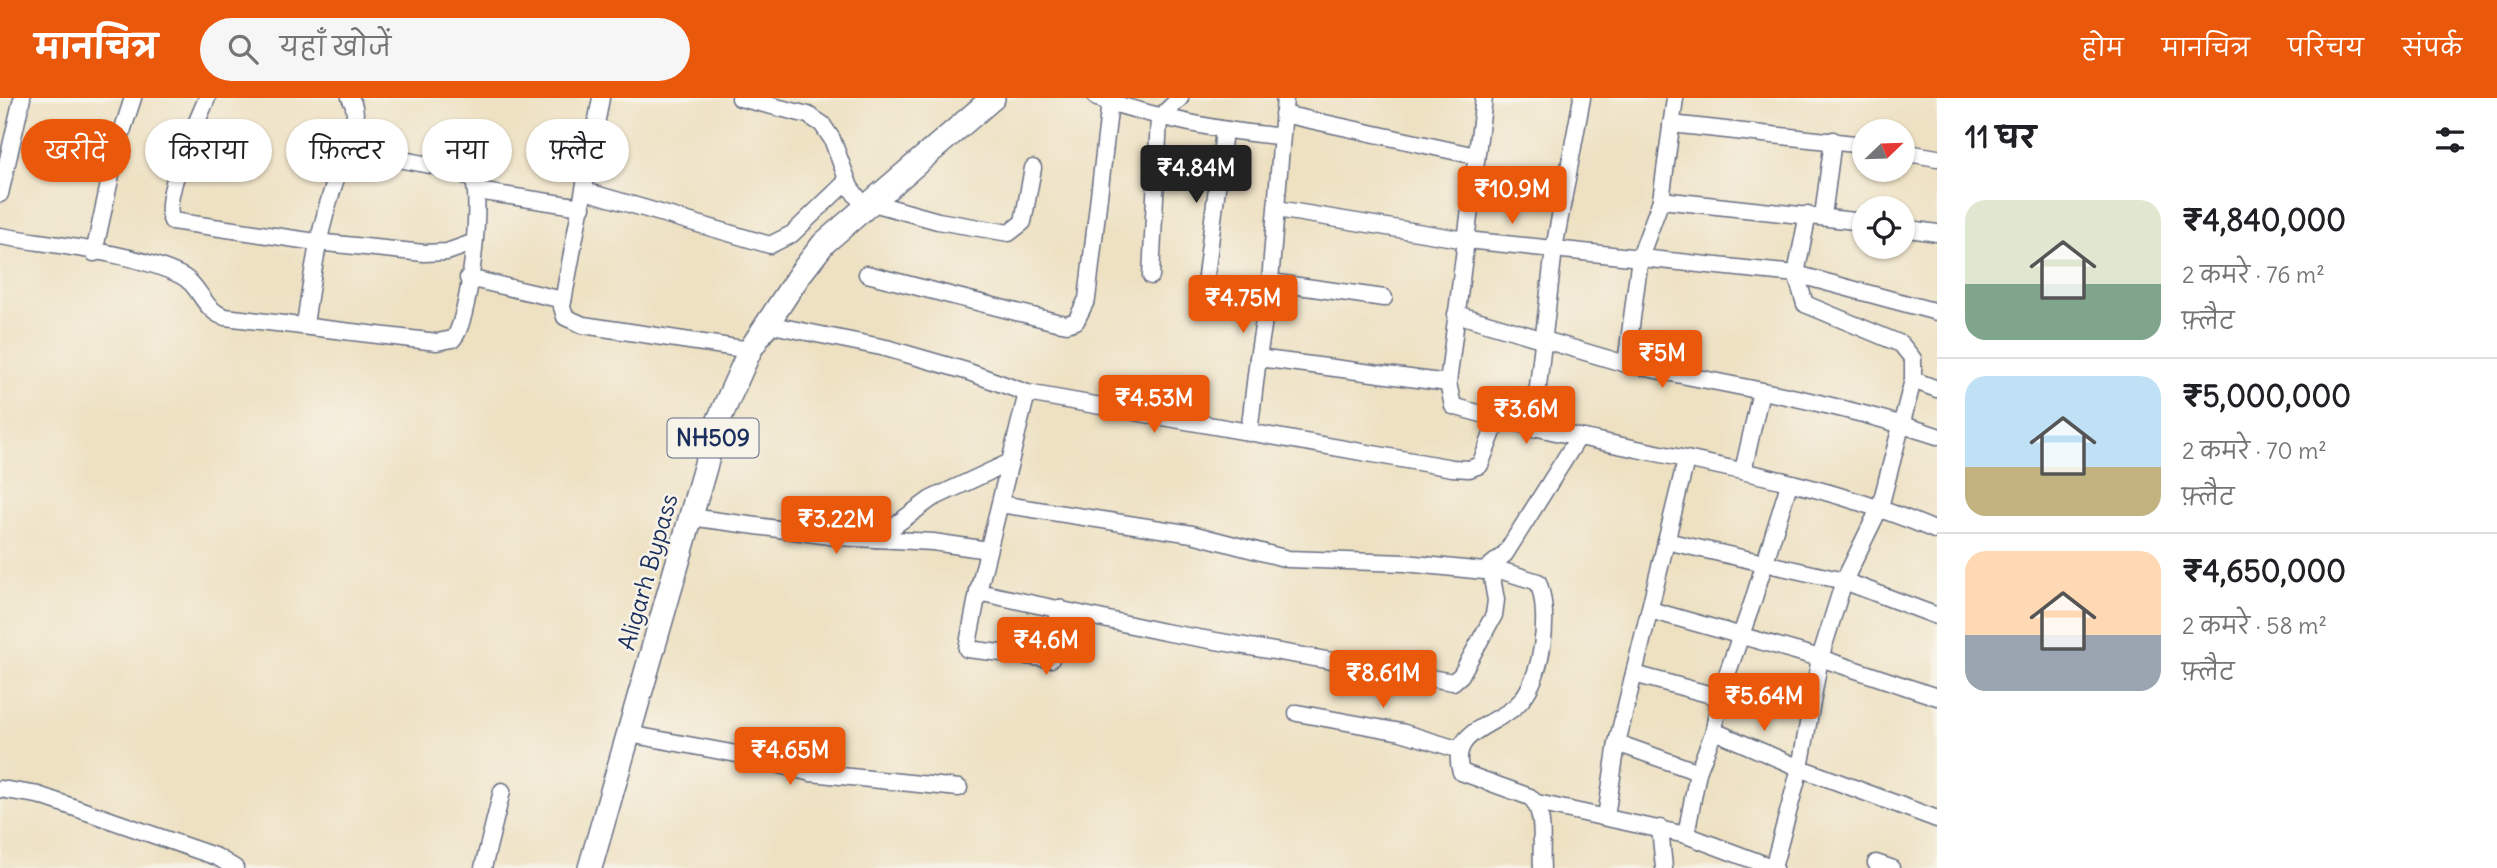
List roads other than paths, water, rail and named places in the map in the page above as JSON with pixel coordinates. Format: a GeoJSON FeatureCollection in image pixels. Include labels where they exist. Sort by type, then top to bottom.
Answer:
{"type":"FeatureCollection","features":[{"type":"Feature","properties":{"kind":"highway","name":"Aligarh Bypass"},"geometry":{"type":"LineString","coordinates":[[590,868],[718,422],[750,350],[800,274],[824,243],[993,98]]}},
{"type":"Feature","properties":{"kind":"street"},"geometry":{"type":"LineString","coordinates":[[0,194],[6,145],[22,98]]}},
{"type":"Feature","properties":{"kind":"street"},"geometry":{"type":"LineString","coordinates":[[94,253],[117,147],[133,98]]}},
{"type":"Feature","properties":{"kind":"street"},"geometry":{"type":"LineString","coordinates":[[208,98],[174,185],[169,206],[172,221],[316,242],[440,253],[472,243]]}},
{"type":"Feature","properties":{"kind":"street"},"geometry":{"type":"LineString","coordinates":[[350,98],[356,110],[355,119]]}},
{"type":"Feature","properties":{"kind":"street"},"geometry":{"type":"LineString","coordinates":[[601,98],[563,300],[565,317],[583,325],[750,350]]}},
{"type":"Feature","properties":{"kind":"street"},"geometry":{"type":"LineString","coordinates":[[740,98],[808,115],[822,124],[832,139],[849,184],[867,204],[938,221],[1009,233],[1023,222],[1032,167]]}},
{"type":"Feature","properties":{"kind":"street"},"geometry":{"type":"LineString","coordinates":[[1151,276],[1159,118],[1180,98]]}},
{"type":"Feature","properties":{"kind":"street"},"geometry":{"type":"LineString","coordinates":[[1484,98],[1448,383],[1453,406],[1533,429],[1743,471],[1880,507],[1937,531]]}},
{"type":"Feature","properties":{"kind":"street"},"geometry":{"type":"LineString","coordinates":[[1533,429],[1554,249],[1582,98]]}},
{"type":"Feature","properties":{"kind":"street"},"geometry":{"type":"LineString","coordinates":[[1626,364],[1640,257],[1661,200],[1675,98]]}},
{"type":"Feature","properties":{"kind":"street"},"geometry":{"type":"LineString","coordinates":[[867,274],[1056,323],[1076,321],[1087,299],[1104,100],[1159,118],[1224,131],[1279,136]]}},
{"type":"Feature","properties":{"kind":"street"},"geometry":{"type":"LineString","coordinates":[[1249,433],[1270,282],[1277,209],[1279,136],[1284,106],[1476,156]]}},
{"type":"Feature","properties":{"kind":"street"},"geometry":{"type":"LineString","coordinates":[[1671,124],[1852,143]]}},
{"type":"Feature","properties":{"kind":"street"},"geometry":{"type":"LineString","coordinates":[[1205,284],[1224,131]]}},
{"type":"Feature","properties":{"kind":"street"},"geometry":{"type":"LineString","coordinates":[[1490,567],[1538,582],[1543,595],[1545,620],[1540,656],[1532,682],[1520,703],[1476,729],[1460,750],[1458,762],[1461,772],[1530,797],[1537,803],[1686,835],[1773,868],[1800,768],[1821,658],[1844,581],[1880,507],[1913,380],[1913,359],[1901,344],[1805,304],[1796,274],[1816,215],[1833,140]]}},
{"type":"Feature","properties":{"kind":"street"},"geometry":{"type":"LineString","coordinates":[[1915,154],[1937,158]]}},
{"type":"Feature","properties":{"kind":"street"},"geometry":{"type":"LineString","coordinates":[[0,236],[94,253],[178,274],[189,280],[210,310],[217,315],[437,342],[453,339],[460,327],[468,278],[477,191],[469,175],[408,162]]}},
{"type":"Feature","properties":{"kind":"street"},"geometry":{"type":"LineString","coordinates":[[305,326],[316,242],[334,182]]}},
{"type":"Feature","properties":{"kind":"street"},"geometry":{"type":"LineString","coordinates":[[585,191],[771,245],[792,234],[849,184]]}},
{"type":"Feature","properties":{"kind":"street"},"geometry":{"type":"LineString","coordinates":[[477,191],[582,208]]}},
{"type":"Feature","properties":{"kind":"street"},"geometry":{"type":"LineString","coordinates":[[1661,200],[1852,220]]}},
{"type":"Feature","properties":{"kind":"street"},"geometry":{"type":"LineString","coordinates":[[1277,209],[1466,240],[1796,274],[1937,312]]}},
{"type":"Feature","properties":{"kind":"street"},"geometry":{"type":"LineString","coordinates":[[1915,230],[1937,233]]}},
{"type":"Feature","properties":{"kind":"street"},"geometry":{"type":"LineString","coordinates":[[468,278],[563,300]]}},
{"type":"Feature","properties":{"kind":"street"},"geometry":{"type":"LineString","coordinates":[[1270,282],[1384,298]]}},
{"type":"Feature","properties":{"kind":"street"},"geometry":{"type":"LineString","coordinates":[[1456,314],[1626,364],[1761,391],[1937,436]]}},
{"type":"Feature","properties":{"kind":"street"},"geometry":{"type":"LineString","coordinates":[[767,324],[886,348],[966,371],[1027,393],[1469,469],[1480,465],[1498,419]]}},
{"type":"Feature","properties":{"kind":"street"},"geometry":{"type":"LineString","coordinates":[[1258,358],[1448,383]]}},
{"type":"Feature","properties":{"kind":"street"},"geometry":{"type":"LineString","coordinates":[[1913,380],[1937,389]]}},
{"type":"Feature","properties":{"kind":"street"},"geometry":{"type":"LineString","coordinates":[[1743,471],[1761,391]]}},
{"type":"Feature","properties":{"kind":"street"},"geometry":{"type":"LineString","coordinates":[[1027,393],[978,592],[967,649],[1051,659],[1059,608]]}},
{"type":"Feature","properties":{"kind":"street"},"geometry":{"type":"LineString","coordinates":[[1000,503],[1192,534],[1288,559],[1405,563],[1462,571],[1483,571],[1505,554],[1578,438]]}},
{"type":"Feature","properties":{"kind":"street"},"geometry":{"type":"LineString","coordinates":[[1606,817],[1617,743],[1686,460]]}},
{"type":"Feature","properties":{"kind":"street"},"geometry":{"type":"LineString","coordinates":[[876,539],[931,499],[1010,462]]}},
{"type":"Feature","properties":{"kind":"street"},"geometry":{"type":"LineString","coordinates":[[1686,835],[1698,772],[1714,731],[1719,697],[1789,484]]}},
{"type":"Feature","properties":{"kind":"street"},"geometry":{"type":"LineString","coordinates":[[690,517],[837,537],[933,542],[988,550]]}},
{"type":"Feature","properties":{"kind":"street"},"geometry":{"type":"LineString","coordinates":[[1667,541],[1844,581],[1937,616]]}},
{"type":"Feature","properties":{"kind":"street"},"geometry":{"type":"LineString","coordinates":[[978,592],[1164,632],[1453,682],[1461,675],[1493,615],[1496,600],[1490,567]]}},
{"type":"Feature","properties":{"kind":"street"},"geometry":{"type":"LineString","coordinates":[[1650,610],[1821,658],[1937,697]]}},
{"type":"Feature","properties":{"kind":"street"},"geometry":{"type":"LineString","coordinates":[[1634,674],[1719,697]]}},
{"type":"Feature","properties":{"kind":"street"},"geometry":{"type":"LineString","coordinates":[[1297,713],[1401,732],[1460,750]]}},
{"type":"Feature","properties":{"kind":"street"},"geometry":{"type":"LineString","coordinates":[[1714,731],[1800,768],[1937,819]]}},
{"type":"Feature","properties":{"kind":"street"},"geometry":{"type":"LineString","coordinates":[[629,734],[742,755],[821,775],[958,788]]}},
{"type":"Feature","properties":{"kind":"street"},"geometry":{"type":"LineString","coordinates":[[1617,743],[1698,772]]}},
{"type":"Feature","properties":{"kind":"street"},"geometry":{"type":"LineString","coordinates":[[0,789],[38,795],[217,858],[235,868]]}},
{"type":"Feature","properties":{"kind":"street"},"geometry":{"type":"LineString","coordinates":[[483,868],[502,791]]}},
{"type":"Feature","properties":{"kind":"street"},"geometry":{"type":"LineString","coordinates":[[1537,803],[1541,814],[1542,868]]}},
{"type":"Feature","properties":{"kind":"street"},"geometry":{"type":"LineString","coordinates":[[1660,828],[1664,868]]}}]}
